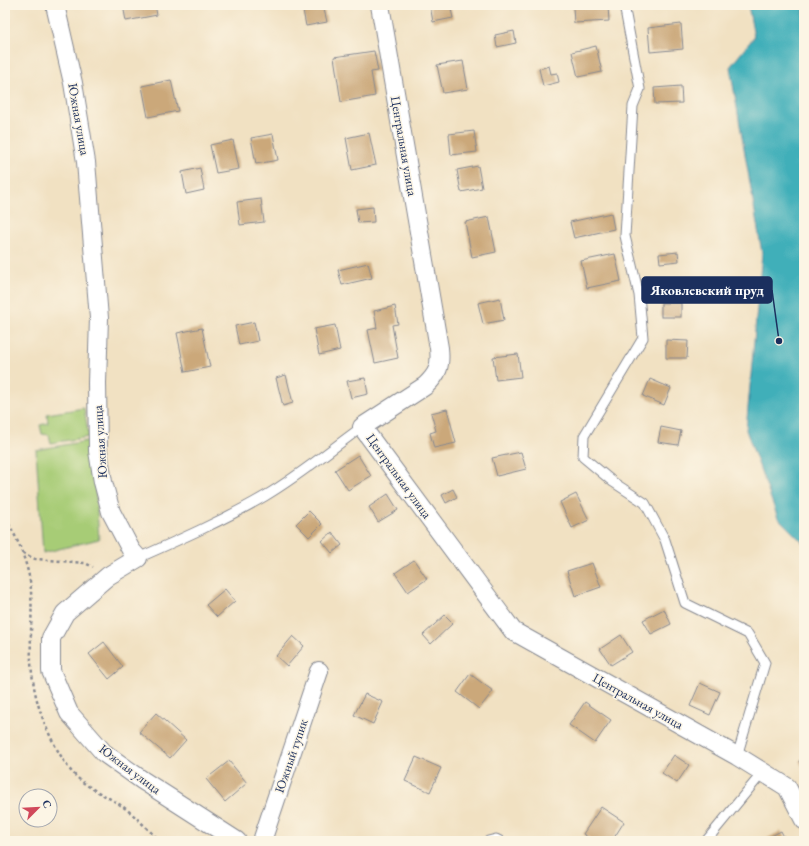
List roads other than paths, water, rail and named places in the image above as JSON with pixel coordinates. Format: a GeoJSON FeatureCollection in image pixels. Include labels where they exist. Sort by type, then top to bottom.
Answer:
{"type":"FeatureCollection","features":[{"type":"Feature","properties":{"kind":"street","name":"Южная улица"},"geometry":{"type":"LineString","coordinates":[[55,5],[73,83],[86,162],[99,318],[97,383],[98,451],[103,482],[111,512],[131,550],[138,558],[108,576],[65,612],[50,638],[52,671],[69,713],[104,753],[142,780],[237,841]]}},
{"type":"Feature","properties":{"kind":"street","name":"Центральная улица"},"geometry":{"type":"LineString","coordinates":[[380,5],[438,341],[440,361],[437,372],[425,386],[362,426],[513,631],[736,756],[787,787],[804,820]]}},
{"type":"Feature","properties":{"kind":"street","name":"Южный тупик"},"geometry":{"type":"LineString","coordinates":[[262,841],[319,671]]}},
{"type":"Feature","properties":{"kind":"lane"},"geometry":{"type":"LineString","coordinates":[[624,5],[640,88],[632,106],[625,236],[639,296],[643,338],[584,436],[583,457],[613,482],[645,503],[665,540],[685,603],[748,634],[766,663],[736,756]]}},
{"type":"Feature","properties":{"kind":"lane"},"geometry":{"type":"LineString","coordinates":[[138,558],[206,528],[265,496],[299,474],[362,426]]}},
{"type":"Feature","properties":{"kind":"lane"},"geometry":{"type":"LineString","coordinates":[[706,841],[763,772]]}},
{"type":"Feature","properties":{"kind":"lane"},"geometry":{"type":"LineString","coordinates":[[488,841],[496,839],[500,841]]}},
{"type":"Feature","properties":{"kind":"water"},"geometry":{"type":"Polygon","coordinates":[[[748,5],[804,5],[804,544],[778,518],[746,430],[762,253],[730,67],[754,37],[748,5]]]}},
{"type":"Feature","properties":{"kind":"place","name":"Яковлевский пруд"},"geometry":{"type":"Point","coordinates":[779,341]}}]}
